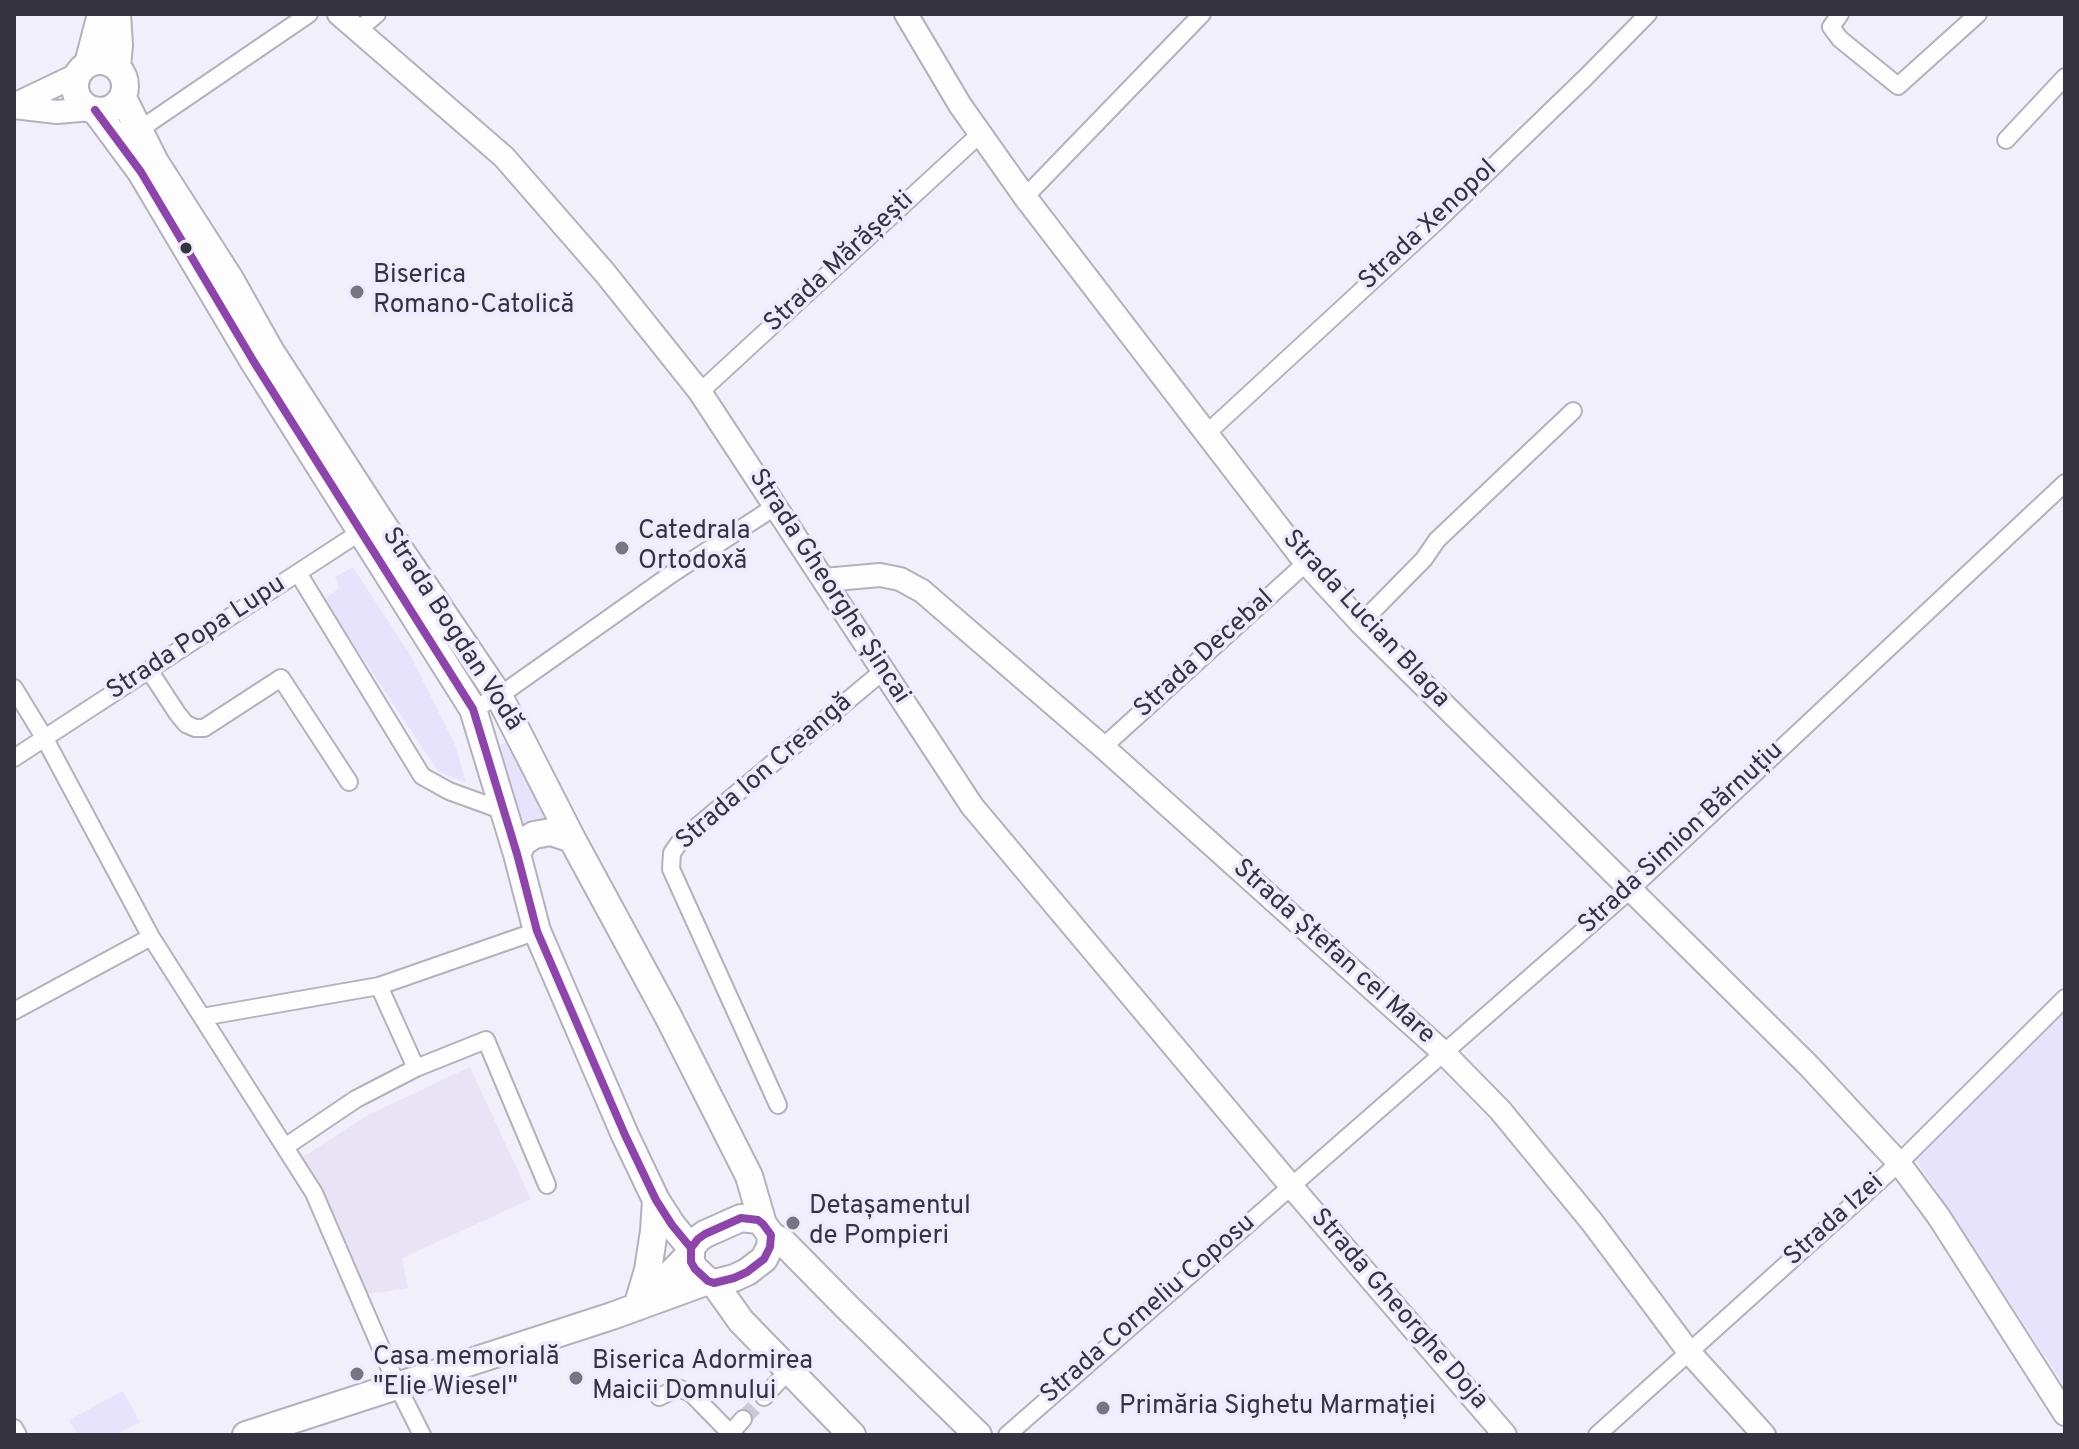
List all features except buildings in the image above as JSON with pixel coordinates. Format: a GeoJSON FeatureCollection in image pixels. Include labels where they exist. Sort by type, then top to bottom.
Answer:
{"type":"FeatureCollection","features":[{"type":"Feature","properties":{"kind":"main road"},"geometry":{"type":"LineString","coordinates":[[93,110],[85,106],[75,87],[101,14]]}},
{"type":"Feature","properties":{"kind":"main road"},"geometry":{"type":"LineString","coordinates":[[117,14],[117,67]]}},
{"type":"Feature","properties":{"kind":"main road","name":"Strada Gheorghe Șincai"},"geometry":{"type":"LineString","coordinates":[[339,14],[504,157],[605,273],[700,392],[972,806],[1291,1186]]}},
{"type":"Feature","properties":{"kind":"main road","name":"Strada Lucian Blaga"},"geometry":{"type":"LineString","coordinates":[[906,14],[960,105],[1025,197],[1306,563],[1361,623],[1809,1066],[1899,1163],[1939,1217],[2065,1414]]}},
{"type":"Feature","properties":{"kind":"main road"},"geometry":{"type":"LineString","coordinates":[[103,61],[117,67],[123,74],[123,98],[111,109],[57,112],[14,106],[103,61]]}},
{"type":"Feature","properties":{"kind":"main road","name":"Strada Bogdan Vodă"},"geometry":{"type":"LineString","coordinates":[[123,98],[155,162],[230,279],[473,709],[537,931],[656,1200],[690,1251]]}},
{"type":"Feature","properties":{"kind":"main road","name":"Strada Bogdan Vodă"},"geometry":{"type":"LineString","coordinates":[[93,110],[141,172],[254,362],[370,525],[499,696],[749,1176],[767,1230]]}},
{"type":"Feature","properties":{"kind":"main road","name":"Strada Ștefan cel Mare"},"geometry":{"type":"LineString","coordinates":[[824,580],[880,575],[900,579],[922,591],[1103,747],[1444,1053],[1500,1110],[1592,1222],[1689,1352],[1764,1435]]}},
{"type":"Feature","properties":{"kind":"main road"},"geometry":{"type":"LineString","coordinates":[[517,854],[523,842],[534,835],[551,832],[572,839]]}},
{"type":"Feature","properties":{"kind":"main road","name":"Strada Gheorghe Doja"},"geometry":{"type":"LineString","coordinates":[[1291,1186],[1505,1435]]}},
{"type":"Feature","properties":{"kind":"main road"},"geometry":{"type":"LineString","coordinates":[[637,1307],[650,1258],[656,1200]]}},
{"type":"Feature","properties":{"kind":"main road"},"geometry":{"type":"LineString","coordinates":[[637,1307],[698,1239],[741,1218],[758,1220],[978,1435]]}},
{"type":"Feature","properties":{"kind":"main road"},"geometry":{"type":"LineString","coordinates":[[246,1435],[711,1282],[734,1278],[759,1264],[768,1254],[767,1230]]}},
{"type":"Feature","properties":{"kind":"main road"},"geometry":{"type":"LineString","coordinates":[[690,1251],[695,1269],[711,1282],[741,1321],[852,1435]]}},
{"type":"Feature","properties":{"kind":"street"},"geometry":{"type":"LineString","coordinates":[[139,130],[309,14]]}},
{"type":"Feature","properties":{"kind":"street"},"geometry":{"type":"LineString","coordinates":[[357,31],[377,14]]}},
{"type":"Feature","properties":{"kind":"street"},"geometry":{"type":"LineString","coordinates":[[1025,197],[1202,14]]}},
{"type":"Feature","properties":{"kind":"street","name":"Strada Xenopol"},"geometry":{"type":"LineString","coordinates":[[1206,434],[1437,221],[1648,14]]}},
{"type":"Feature","properties":{"kind":"street"},"geometry":{"type":"LineString","coordinates":[[1840,14],[1831,27],[1840,39],[1898,86],[1978,14]]}},
{"type":"Feature","properties":{"kind":"street"},"geometry":{"type":"LineString","coordinates":[[2006,140],[2065,77]]}},
{"type":"Feature","properties":{"kind":"street","name":"Strada Mărășești"},"geometry":{"type":"LineString","coordinates":[[700,392],[980,134]]}},
{"type":"Feature","properties":{"kind":"street"},"geometry":{"type":"LineString","coordinates":[[1361,623],[1424,559],[1437,540],[1573,411]]}},
{"type":"Feature","properties":{"kind":"street","name":"Strada Simion Bărnuțiu"},"geometry":{"type":"LineString","coordinates":[[1291,1186],[1631,889],[2065,483]]}},
{"type":"Feature","properties":{"kind":"street"},"geometry":{"type":"LineString","coordinates":[[473,709],[499,696],[673,573],[776,506]]}},
{"type":"Feature","properties":{"kind":"street","name":"Strada Popa Lupu"},"geometry":{"type":"LineString","coordinates":[[14,758],[370,525]]}},
{"type":"Feature","properties":{"kind":"street","name":"Strada Decebal"},"geometry":{"type":"LineString","coordinates":[[1103,747],[1306,563]]}},
{"type":"Feature","properties":{"kind":"street"},"geometry":{"type":"LineString","coordinates":[[298,573],[422,776],[449,791],[504,811]]}},
{"type":"Feature","properties":{"kind":"street"},"geometry":{"type":"LineString","coordinates":[[149,670],[186,724],[195,728],[204,728],[281,678],[349,782]]}},
{"type":"Feature","properties":{"kind":"street","name":"Strada Ion Creangă"},"geometry":{"type":"LineString","coordinates":[[778,1105],[671,869],[672,853],[681,840],[883,671]]}},
{"type":"Feature","properties":{"kind":"street"},"geometry":{"type":"LineString","coordinates":[[14,688],[45,739],[151,937],[314,1193],[397,1385],[422,1435]]}},
{"type":"Feature","properties":{"kind":"street"},"geometry":{"type":"LineString","coordinates":[[202,1017],[379,986],[537,931]]}},
{"type":"Feature","properties":{"kind":"street"},"geometry":{"type":"LineString","coordinates":[[14,1011],[151,937]]}},
{"type":"Feature","properties":{"kind":"street"},"geometry":{"type":"LineString","coordinates":[[379,986],[416,1068]]}},
{"type":"Feature","properties":{"kind":"street","name":"Strada Izei"},"geometry":{"type":"LineString","coordinates":[[1597,1435],[1899,1163],[2065,998]]}},
{"type":"Feature","properties":{"kind":"street"},"geometry":{"type":"LineString","coordinates":[[285,1147],[356,1099],[416,1068],[486,1040],[547,1185]]}},
{"type":"Feature","properties":{"kind":"street","name":"Strada Corneliu Coposu"},"geometry":{"type":"LineString","coordinates":[[1007,1435],[1291,1186]]}},
{"type":"Feature","properties":{"kind":"street"},"geometry":{"type":"LineString","coordinates":[[764,1397],[788,1371]]}},
{"type":"Feature","properties":{"kind":"street"},"geometry":{"type":"LineString","coordinates":[[659,1397],[678,1388],[691,1393],[730,1434],[743,1419]]}},
{"type":"Feature","properties":{"kind":"street"},"geometry":{"type":"LineString","coordinates":[[14,1428],[18,1435]]}},
{"type":"Feature","properties":{"kind":"shaded area"},"geometry":{"type":"Polygon","coordinates":[[[353,567],[409,653],[456,747],[466,783],[438,771],[324,600],[339,588],[335,577],[353,567]]]}},
{"type":"Feature","properties":{"kind":"shaded area"},"geometry":{"type":"Polygon","coordinates":[[[512,740],[555,822],[523,837],[491,748],[512,740]]]}},
{"type":"Feature","properties":{"kind":"shaded area"},"geometry":{"type":"Polygon","coordinates":[[[2065,1012],[2065,1387],[1916,1160],[2065,1012]]]}},
{"type":"Feature","properties":{"kind":"shaded area"},"geometry":{"type":"Polygon","coordinates":[[[470,1067],[531,1199],[402,1258],[408,1288],[362,1295],[334,1219],[303,1157],[368,1115],[470,1067]]]}},
{"type":"Feature","properties":{"kind":"shaded area"},"geometry":{"type":"Polygon","coordinates":[[[123,1391],[140,1422],[115,1435],[78,1435],[69,1420],[123,1391]]]}},
{"type":"Feature","properties":{"kind":"tunnel"},"geometry":{"type":"LineString","coordinates":[[743,1419],[764,1397]]}},
{"type":"Feature","properties":{"kind":"transit line"},"geometry":{"type":"LineString","coordinates":[[95,110],[141,172],[254,362],[473,709],[537,931],[625,1135],[656,1200],[691,1248],[691,1262],[695,1269],[714,1283],[734,1278],[764,1259],[771,1235],[758,1220],[741,1218],[705,1234],[691,1248]]}},
{"type":"Feature","properties":{"kind":"place","name":"Biserica Romano-Catolică"},"geometry":{"type":"Point","coordinates":[357,292]}},
{"type":"Feature","properties":{"kind":"place","name":"Catedrala Ortodoxă"},"geometry":{"type":"Point","coordinates":[622,548]}},
{"type":"Feature","properties":{"kind":"place","name":"Detașamentul de Pompieri"},"geometry":{"type":"Point","coordinates":[793,1223]}},
{"type":"Feature","properties":{"kind":"place","name":"Casa memorială \"Elie Wiesel\""},"geometry":{"type":"Point","coordinates":[357,1374]}},
{"type":"Feature","properties":{"kind":"place","name":"Biserica Adormirea Maicii Domnului"},"geometry":{"type":"Point","coordinates":[576,1378]}},
{"type":"Feature","properties":{"kind":"place","name":"Primăria Sighetu Marmației"},"geometry":{"type":"Point","coordinates":[1103,1408]}}]}
